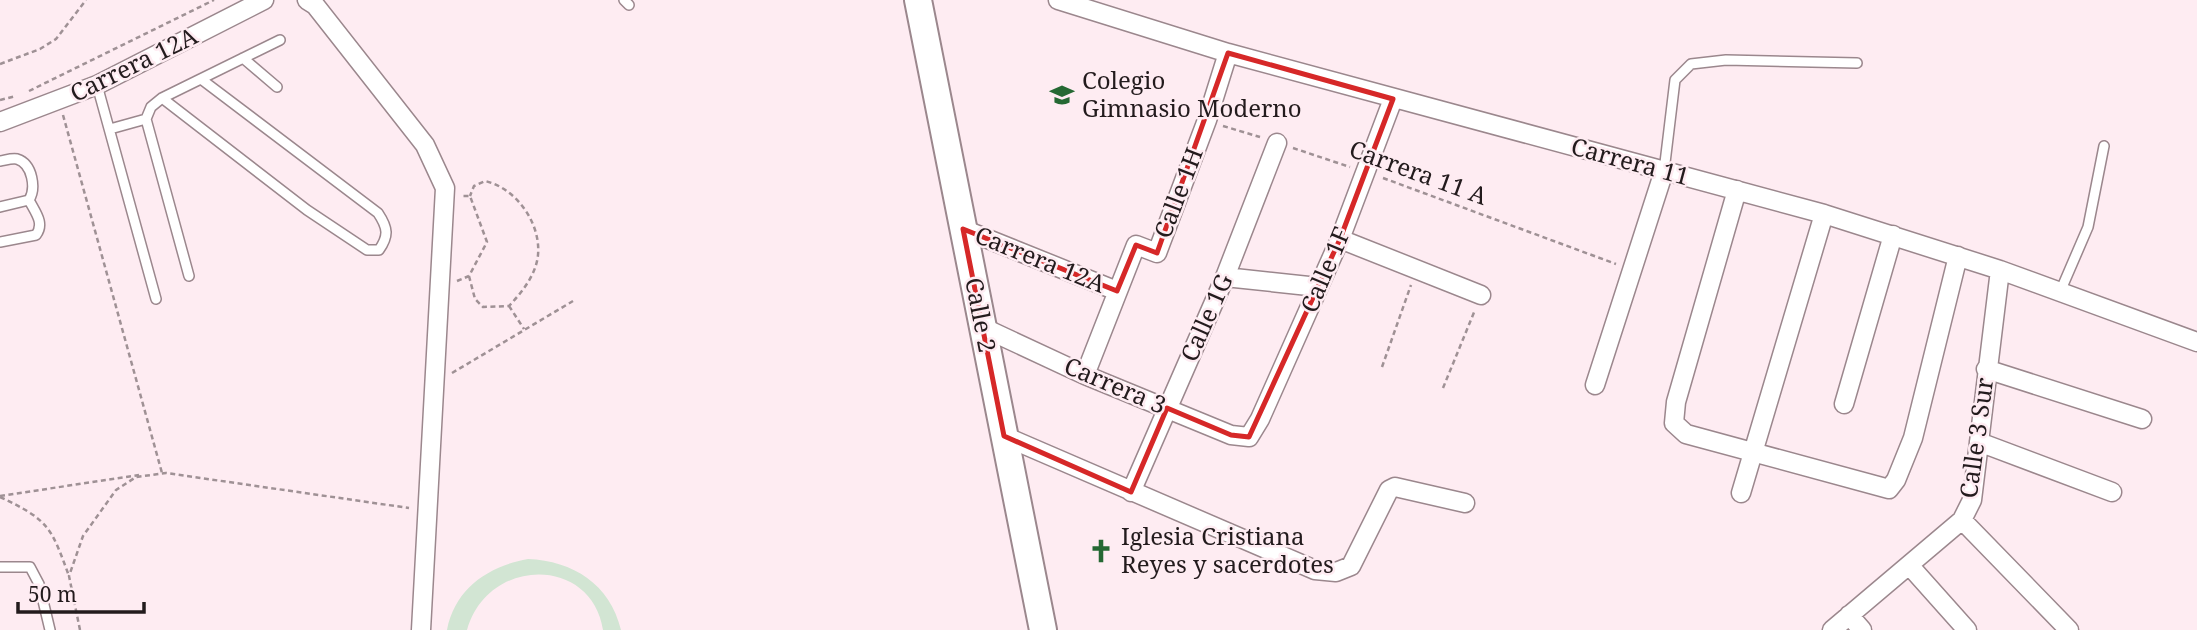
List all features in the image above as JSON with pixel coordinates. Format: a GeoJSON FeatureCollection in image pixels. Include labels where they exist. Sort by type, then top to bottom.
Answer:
{"type":"FeatureCollection","features":[{"type":"Feature","properties":{"kind":"main road","name":"Calle 2"},"geometry":{"type":"LineString","coordinates":[[918,0],[1042,630]]}},
{"type":"Feature","properties":{"kind":"street","name":"Carrera 12A"},"geometry":{"type":"LineString","coordinates":[[0,122],[60,102],[97,85],[264,0]]}},
{"type":"Feature","properties":{"kind":"street"},"geometry":{"type":"LineString","coordinates":[[307,0],[315,5],[425,145],[445,188],[421,630]]}},
{"type":"Feature","properties":{"kind":"street","name":"Carrera 11"},"geometry":{"type":"LineString","coordinates":[[1058,0],[1228,53],[1824,214],[2000,270],[2197,342]]}},
{"type":"Feature","properties":{"kind":"street","name":"Calle 1H"},"geometry":{"type":"LineString","coordinates":[[1085,375],[1136,245],[1157,253],[1207,121],[1228,53]]}},
{"type":"Feature","properties":{"kind":"street","name":"Calle 1F"},"geometry":{"type":"LineString","coordinates":[[1249,437],[1260,419],[1340,239],[1393,99]]}},
{"type":"Feature","properties":{"kind":"street","name":"Calle 1G"},"geometry":{"type":"LineString","coordinates":[[1131,492],[1225,277],[1277,143]]}},
{"type":"Feature","properties":{"kind":"street"},"geometry":{"type":"LineString","coordinates":[[1595,385],[1664,171]]}},
{"type":"Feature","properties":{"kind":"street"},"geometry":{"type":"LineString","coordinates":[[1737,191],[1676,402],[1674,423],[1686,434],[1889,489],[1896,480],[1913,439],[1958,256]]}},
{"type":"Feature","properties":{"kind":"street"},"geometry":{"type":"LineString","coordinates":[[1741,493],[1824,214]]}},
{"type":"Feature","properties":{"kind":"street","name":"Carrera 12A"},"geometry":{"type":"LineString","coordinates":[[963,229],[1117,291]]}},
{"type":"Feature","properties":{"kind":"street"},"geometry":{"type":"LineString","coordinates":[[1844,404],[1893,235]]}},
{"type":"Feature","properties":{"kind":"street"},"geometry":{"type":"LineString","coordinates":[[1340,239],[1482,295]]}},
{"type":"Feature","properties":{"kind":"street","name":"Calle 3 Sur"},"geometry":{"type":"LineString","coordinates":[[1832,630],[1962,520],[1972,500],[2000,270]]}},
{"type":"Feature","properties":{"kind":"street"},"geometry":{"type":"LineString","coordinates":[[1225,277],[1318,287]]}},
{"type":"Feature","properties":{"kind":"street","name":"Carrera 3"},"geometry":{"type":"LineString","coordinates":[[982,327],[1085,375],[1231,435],[1249,437]]}},
{"type":"Feature","properties":{"kind":"street"},"geometry":{"type":"LineString","coordinates":[[1986,369],[2142,419]]}},
{"type":"Feature","properties":{"kind":"street"},"geometry":{"type":"LineString","coordinates":[[1004,436],[1315,570],[1336,572],[1351,566],[1390,490],[1395,487],[1465,503]]}},
{"type":"Feature","properties":{"kind":"street"},"geometry":{"type":"LineString","coordinates":[[1979,442],[2112,492]]}},
{"type":"Feature","properties":{"kind":"street"},"geometry":{"type":"LineString","coordinates":[[1962,520],[2069,630]]}},
{"type":"Feature","properties":{"kind":"street"},"geometry":{"type":"LineString","coordinates":[[1909,565],[1967,630]]}},
{"type":"Feature","properties":{"kind":"street"},"geometry":{"type":"LineString","coordinates":[[1849,615],[1862,630]]}},
{"type":"Feature","properties":{"kind":"lane"},"geometry":{"type":"LineString","coordinates":[[189,276],[146,119],[151,107],[162,98],[280,40]]}},
{"type":"Feature","properties":{"kind":"lane"},"geometry":{"type":"LineString","coordinates":[[243,58],[277,86]]}},
{"type":"Feature","properties":{"kind":"lane"},"geometry":{"type":"LineString","coordinates":[[1664,171],[1675,80],[1692,64],[1726,61],[1857,63]]}},
{"type":"Feature","properties":{"kind":"lane"},"geometry":{"type":"LineString","coordinates":[[162,98],[307,211],[367,250],[379,250],[387,238],[386,225],[378,214],[201,79]]}},
{"type":"Feature","properties":{"kind":"lane"},"geometry":{"type":"LineString","coordinates":[[97,85],[156,299]]}},
{"type":"Feature","properties":{"kind":"lane"},"geometry":{"type":"LineString","coordinates":[[110,129],[146,119]]}},
{"type":"Feature","properties":{"kind":"lane"},"geometry":{"type":"LineString","coordinates":[[2060,292],[2088,228],[2104,146]]}},
{"type":"Feature","properties":{"kind":"lane"},"geometry":{"type":"LineString","coordinates":[[0,162],[15,158],[23,162],[31,173],[33,190],[29,200],[41,225],[36,235],[0,242]]}},
{"type":"Feature","properties":{"kind":"lane"},"geometry":{"type":"LineString","coordinates":[[0,207],[29,200]]}},
{"type":"Feature","properties":{"kind":"lane"},"geometry":{"type":"LineString","coordinates":[[0,567],[30,567],[39,584],[50,630]]}},
{"type":"Feature","properties":{"kind":"path"},"geometry":{"type":"LineString","coordinates":[[0,65],[40,49],[56,39],[86,0]]}},
{"type":"Feature","properties":{"kind":"path"},"geometry":{"type":"LineString","coordinates":[[0,100],[53,81],[215,0]]}},
{"type":"Feature","properties":{"kind":"path"},"geometry":{"type":"LineString","coordinates":[[60,102],[162,473]]}},
{"type":"Feature","properties":{"kind":"path","name":"Carrera 11 A"},"geometry":{"type":"LineString","coordinates":[[1207,121],[1365,172],[1616,264]]}},
{"type":"Feature","properties":{"kind":"path"},"geometry":{"type":"LineString","coordinates":[[485,181],[494,183],[515,197],[533,225],[538,254],[527,285],[509,306],[483,307],[470,289],[469,276],[487,242],[485,229],[470,196],[474,186],[485,181]]}},
{"type":"Feature","properties":{"kind":"path"},"geometry":{"type":"LineString","coordinates":[[458,196],[470,196]]}},
{"type":"Feature","properties":{"kind":"path"},"geometry":{"type":"LineString","coordinates":[[1382,367],[1417,269]]}},
{"type":"Feature","properties":{"kind":"path"},"geometry":{"type":"LineString","coordinates":[[454,282],[469,276]]}},
{"type":"Feature","properties":{"kind":"path"},"geometry":{"type":"LineString","coordinates":[[1443,388],[1482,295]]}},
{"type":"Feature","properties":{"kind":"path"},"geometry":{"type":"LineString","coordinates":[[436,382],[573,301]]}},
{"type":"Feature","properties":{"kind":"path"},"geometry":{"type":"LineString","coordinates":[[509,306],[524,329]]}},
{"type":"Feature","properties":{"kind":"path"},"geometry":{"type":"LineString","coordinates":[[69,576],[83,536],[106,501],[126,482],[148,473]]}},
{"type":"Feature","properties":{"kind":"path"},"geometry":{"type":"LineString","coordinates":[[0,496],[162,473],[427,511]]}},
{"type":"Feature","properties":{"kind":"path"},"geometry":{"type":"LineString","coordinates":[[0,496],[33,513],[48,526],[60,547],[69,576],[80,630]]}},
{"type":"Feature","properties":{"kind":"highlighted area"},"geometry":{"type":"Polygon","coordinates":[[[1228,53],[1393,99],[1340,239],[1249,437],[1231,435],[1167,408],[1131,492],[1004,436],[963,229],[1117,291],[1136,245],[1157,253],[1228,53]]]}},
{"type":"Feature","properties":{"kind":"green space"},"geometry":{"type":"Polygon","coordinates":[[[528,559],[560,564],[587,578],[608,600],[621,630],[603,630],[595,606],[580,588],[561,578],[539,574],[516,578],[496,588],[478,606],[467,630],[447,630],[458,602],[476,581],[500,567],[528,559]]]}},
{"type":"Feature","properties":{"kind":"place","name":"Colegio Gimnasio Moderno"},"geometry":{"type":"Point","coordinates":[1062,95]}},
{"type":"Feature","properties":{"kind":"place","name":"Iglesia Cristiana Reyes y sacerdotes"},"geometry":{"type":"Point","coordinates":[1101,551]}}]}
